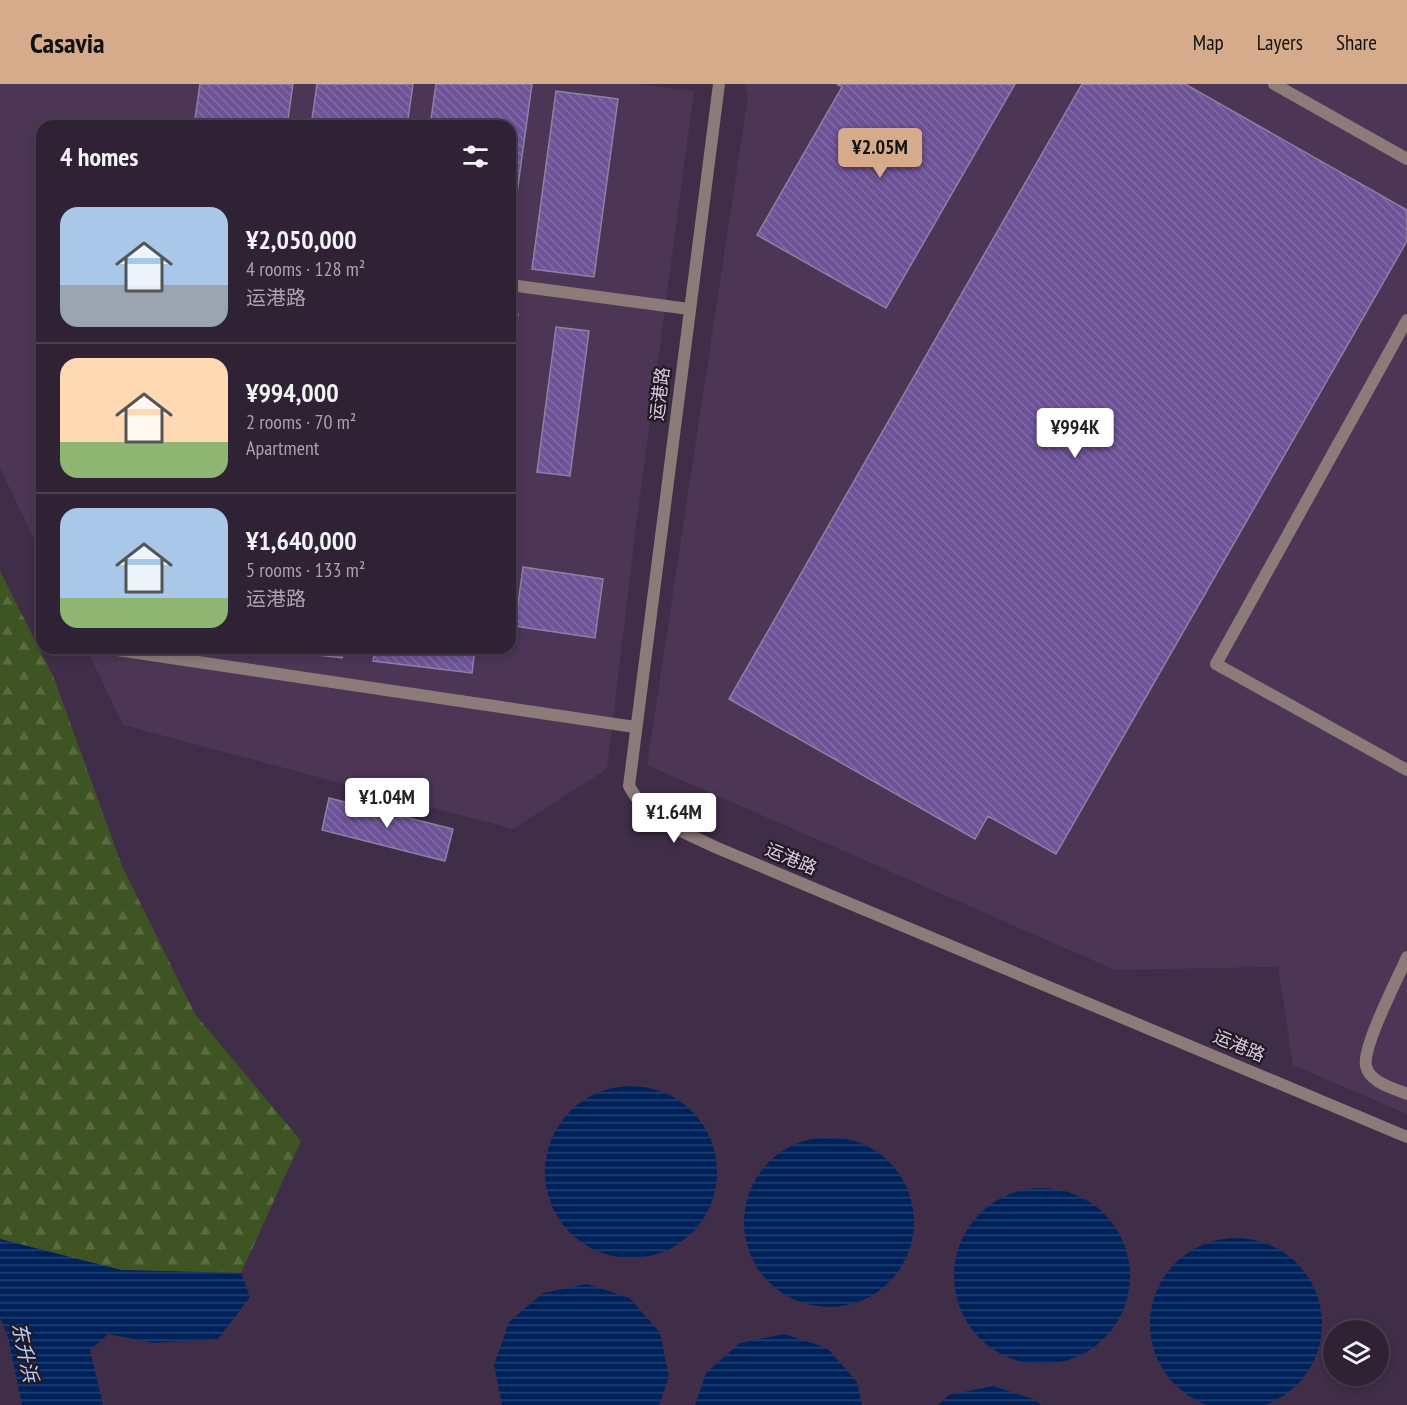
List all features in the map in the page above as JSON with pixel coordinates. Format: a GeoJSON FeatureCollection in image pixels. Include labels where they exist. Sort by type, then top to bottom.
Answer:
{"type":"FeatureCollection","features":[{"type":"Feature","properties":{"kind":"street","name":"运港路"},"geometry":{"type":"LineString","coordinates":[[719,84],[629,786],[647,815],[715,847],[1407,1137]]}},
{"type":"Feature","properties":{"kind":"street"},"geometry":{"type":"LineString","coordinates":[[1274,84],[1407,159]]}},
{"type":"Feature","properties":{"kind":"street"},"geometry":{"type":"LineString","coordinates":[[516,286],[689,309]]}},
{"type":"Feature","properties":{"kind":"street"},"geometry":{"type":"LineString","coordinates":[[1407,320],[1216,664],[1407,770]]}},
{"type":"Feature","properties":{"kind":"street"},"geometry":{"type":"LineString","coordinates":[[144,654],[635,727]]}},
{"type":"Feature","properties":{"kind":"street"},"geometry":{"type":"LineString","coordinates":[[1407,957],[1367,1050],[1366,1067],[1376,1081],[1407,1094]]}},
{"type":"Feature","properties":{"kind":"shaded area"},"geometry":{"type":"Polygon","coordinates":[[[0,84],[639,84],[694,91],[637,519],[607,769],[513,829],[123,725],[89,654],[516,654],[516,120],[36,120],[36,543],[0,468],[0,84]]]}},
{"type":"Feature","properties":{"kind":"shaded area"},"geometry":{"type":"Polygon","coordinates":[[[744,84],[1407,84],[1407,1114],[1293,1065],[1278,967],[1115,970],[647,765],[748,96],[744,84]]]}},
{"type":"Feature","properties":{"kind":"green space"},"geometry":{"type":"Polygon","coordinates":[[[0,571],[36,642],[36,654],[42,654],[54,678],[122,866],[195,1014],[301,1141],[241,1273],[121,1270],[0,1239],[0,571]]]}},
{"type":"Feature","properties":{"kind":"water"},"geometry":{"type":"Polygon","coordinates":[[[631,1086],[664,1093],[679,1101],[691,1112],[702,1124],[710,1139],[717,1172],[710,1205],[702,1220],[691,1232],[679,1243],[664,1251],[631,1258],[598,1251],[583,1243],[571,1232],[560,1220],[552,1205],[545,1172],[552,1139],[560,1124],[571,1112],[583,1101],[598,1093],[631,1086]]]}},
{"type":"Feature","properties":{"kind":"water"},"geometry":{"type":"Polygon","coordinates":[[[829,1137],[861,1144],[876,1151],[889,1162],[900,1175],[907,1190],[914,1222],[907,1254],[900,1269],[889,1282],[876,1293],[861,1300],[829,1307],[797,1300],[782,1293],[769,1282],[758,1269],[751,1254],[744,1222],[751,1190],[758,1175],[769,1162],[782,1151],[797,1144],[829,1137]]]}},
{"type":"Feature","properties":{"kind":"water"},"geometry":{"type":"Polygon","coordinates":[[[1042,1188],[1059,1189],[1076,1194],[1105,1213],[1124,1242],[1129,1259],[1129,1293],[1124,1310],[1105,1339],[1076,1358],[1059,1363],[1042,1364],[1025,1363],[1008,1358],[979,1339],[960,1310],[955,1293],[954,1276],[955,1259],[960,1242],[979,1213],[1008,1194],[1025,1189],[1042,1188]]]}},
{"type":"Feature","properties":{"kind":"water"},"geometry":{"type":"Polygon","coordinates":[[[1236,1238],[1269,1244],[1284,1252],[1308,1276],[1316,1291],[1322,1324],[1316,1357],[1308,1372],[1297,1385],[1284,1396],[1269,1404],[1211,1406],[1203,1404],[1188,1396],[1175,1385],[1164,1372],[1156,1357],[1150,1324],[1156,1291],[1164,1276],[1175,1263],[1188,1252],[1203,1244],[1236,1238]]]}},
{"type":"Feature","properties":{"kind":"water","name":"东升浜"},"geometry":{"type":"Polygon","coordinates":[[[0,1239],[121,1270],[241,1273],[250,1297],[218,1339],[154,1343],[108,1334],[90,1350],[103,1405],[22,1405],[8,1337],[0,1317],[0,1239]]]}},
{"type":"Feature","properties":{"kind":"water"},"geometry":{"type":"Polygon","coordinates":[[[587,1284],[630,1298],[660,1333],[669,1377],[659,1405],[502,1405],[494,1365],[509,1322],[543,1293],[587,1284]]]}},
{"type":"Feature","properties":{"kind":"water"},"geometry":{"type":"Polygon","coordinates":[[[784,1334],[827,1348],[857,1382],[862,1405],[695,1405],[706,1373],[740,1343],[784,1334]]]}},
{"type":"Feature","properties":{"kind":"water"},"geometry":{"type":"Polygon","coordinates":[[[993,1386],[1036,1400],[1041,1405],[938,1405],[949,1395],[993,1386]]]}},
{"type":"Feature","properties":{"kind":"building"},"geometry":{"type":"Polygon","coordinates":[[[200,84],[293,84],[288,120],[195,120],[200,84]]]}},
{"type":"Feature","properties":{"kind":"building"},"geometry":{"type":"Polygon","coordinates":[[[317,84],[413,84],[408,120],[312,120],[317,84]]]}},
{"type":"Feature","properties":{"kind":"building"},"geometry":{"type":"Polygon","coordinates":[[[436,84],[532,84],[516,200],[516,120],[431,120],[436,84]]]}},
{"type":"Feature","properties":{"kind":"building"},"geometry":{"type":"Polygon","coordinates":[[[837,84],[1015,84],[886,308],[757,235],[842,87],[837,84]]]}},
{"type":"Feature","properties":{"kind":"building"},"geometry":{"type":"Polygon","coordinates":[[[1082,84],[1185,84],[1407,210],[1407,241],[1056,854],[988,816],[975,839],[729,699],[1082,84]]]}},
{"type":"Feature","properties":{"kind":"building"},"geometry":{"type":"Polygon","coordinates":[[[556,91],[618,99],[594,277],[532,269],[556,91]]]}},
{"type":"Feature","properties":{"kind":"building"},"geometry":{"type":"Polygon","coordinates":[[[556,327],[589,331],[570,476],[537,472],[556,327]]]}},
{"type":"Feature","properties":{"kind":"building"},"geometry":{"type":"Polygon","coordinates":[[[523,567],[603,579],[595,638],[516,626],[523,567]]]}},
{"type":"Feature","properties":{"kind":"building"},"geometry":{"type":"Polygon","coordinates":[[[309,654],[342,654],[342,658],[309,654]]]}},
{"type":"Feature","properties":{"kind":"building"},"geometry":{"type":"Polygon","coordinates":[[[374,654],[474,654],[472,673],[373,661],[374,654]]]}},
{"type":"Feature","properties":{"kind":"building"},"geometry":{"type":"Polygon","coordinates":[[[329,798],[453,829],[445,861],[322,830],[329,798]]]}}]}
